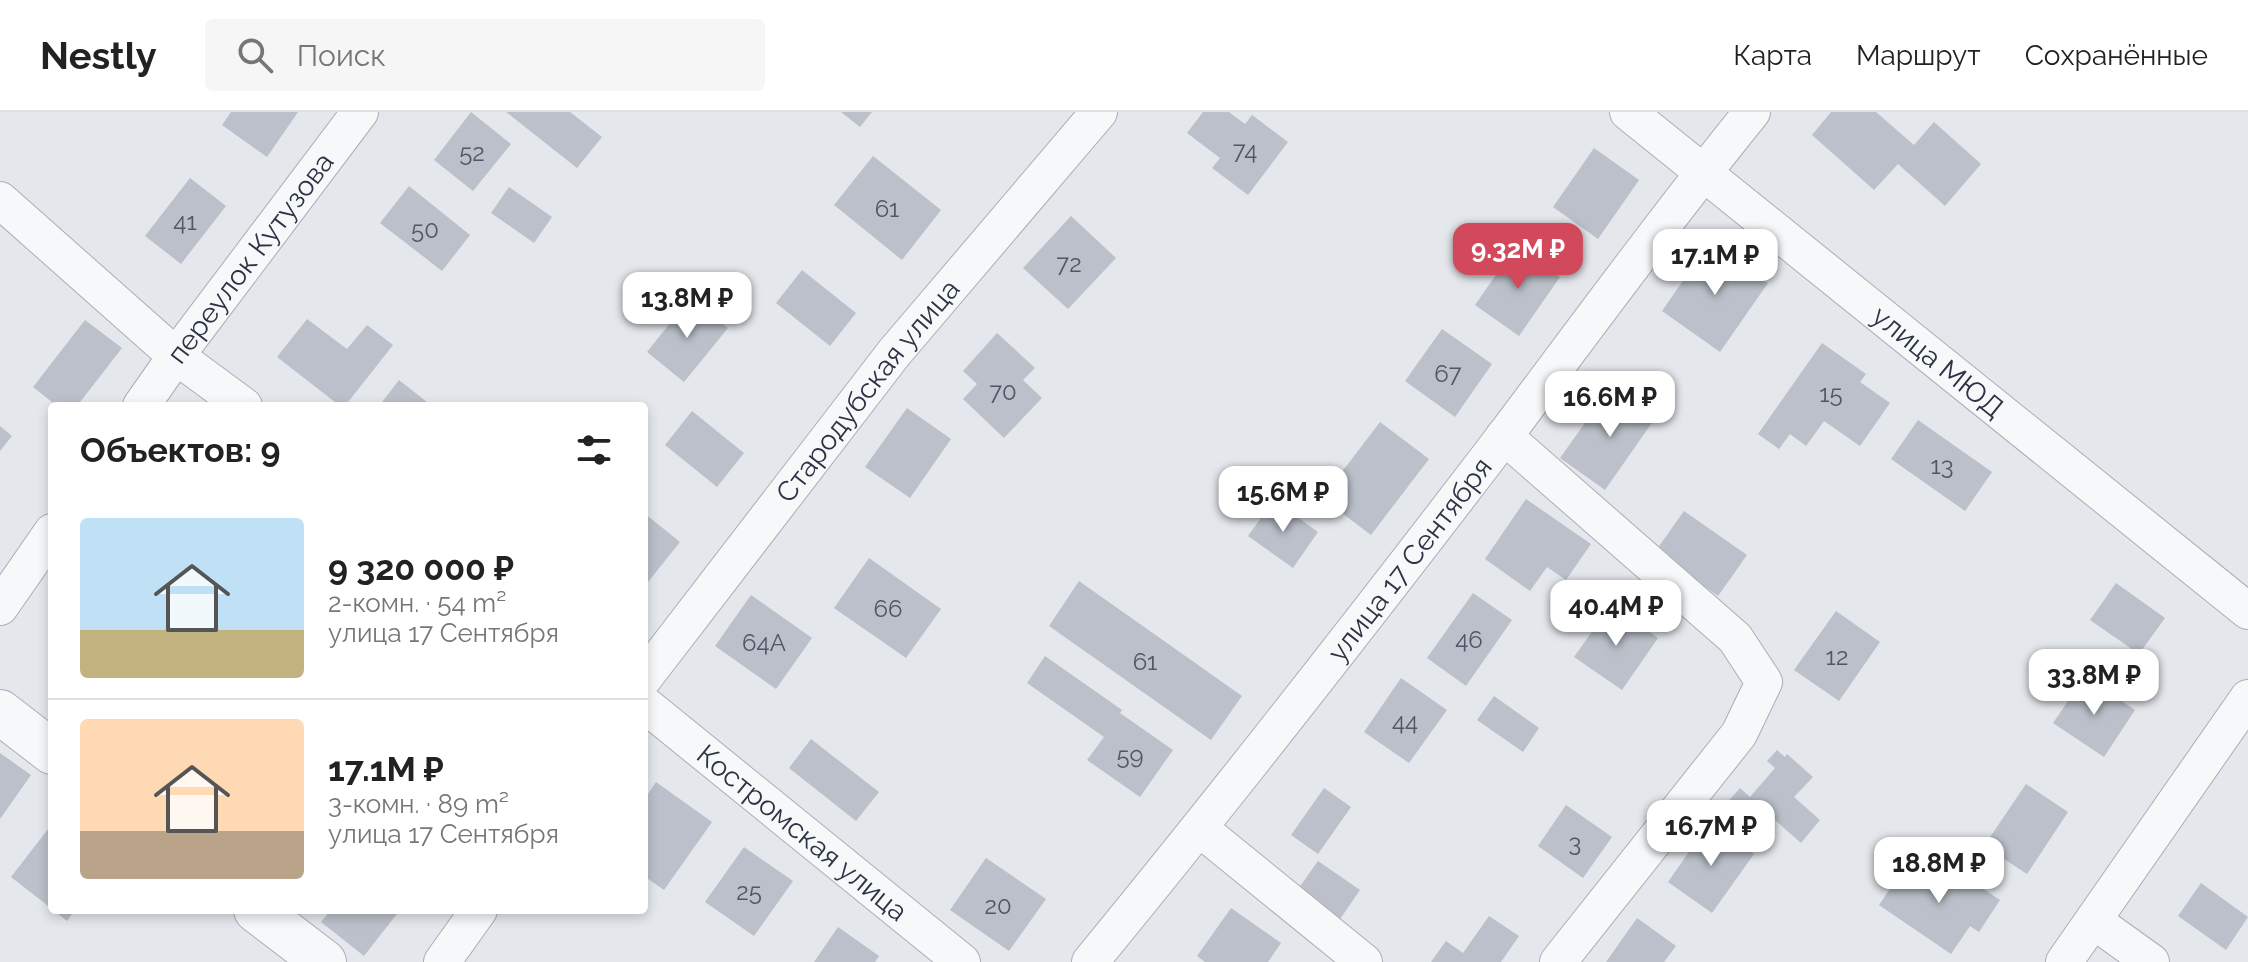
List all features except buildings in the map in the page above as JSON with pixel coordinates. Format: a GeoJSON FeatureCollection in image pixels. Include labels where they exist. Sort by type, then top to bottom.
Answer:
{"type":"FeatureCollection","features":[{"type":"Feature","properties":{"kind":"street","name":"переулок Кутузова"},"geometry":{"type":"LineString","coordinates":[[144,402],[360,112]]}},
{"type":"Feature","properties":{"kind":"street","name":"Стародубская улица"},"geometry":{"type":"LineString","coordinates":[[648,673],[894,353],[1099,112]]}},
{"type":"Feature","properties":{"kind":"street","name":"улица МЮД"},"geometry":{"type":"LineString","coordinates":[[1628,112],[2248,611]]}},
{"type":"Feature","properties":{"kind":"street","name":"улица 17 Сентября"},"geometry":{"type":"LineString","coordinates":[[1090,962],[1199,828],[1752,112]]}},
{"type":"Feature","properties":{"kind":"street"},"geometry":{"type":"LineString","coordinates":[[0,200],[176,356],[239,402]]}},
{"type":"Feature","properties":{"kind":"street"},"geometry":{"type":"LineString","coordinates":[[1504,436],[1735,638],[1764,682],[1739,734],[1558,962]]}},
{"type":"Feature","properties":{"kind":"street"},"geometry":{"type":"LineString","coordinates":[[0,607],[48,538]]}},
{"type":"Feature","properties":{"kind":"street"},"geometry":{"type":"LineString","coordinates":[[2064,962],[2248,698]]}},
{"type":"Feature","properties":{"kind":"street","name":"Костромская улица"},"geometry":{"type":"LineString","coordinates":[[648,707],[962,962]]}},
{"type":"Feature","properties":{"kind":"street"},"geometry":{"type":"LineString","coordinates":[[0,712],[48,749]]}},
{"type":"Feature","properties":{"kind":"street"},"geometry":{"type":"LineString","coordinates":[[1199,828],[1364,962]]}},
{"type":"Feature","properties":{"kind":"street"},"geometry":{"type":"LineString","coordinates":[[261,914],[324,962]]}},
{"type":"Feature","properties":{"kind":"street"},"geometry":{"type":"LineString","coordinates":[[442,962],[476,914]]}},
{"type":"Feature","properties":{"kind":"street"},"geometry":{"type":"LineString","coordinates":[[2094,921],[2151,962]]}}]}
